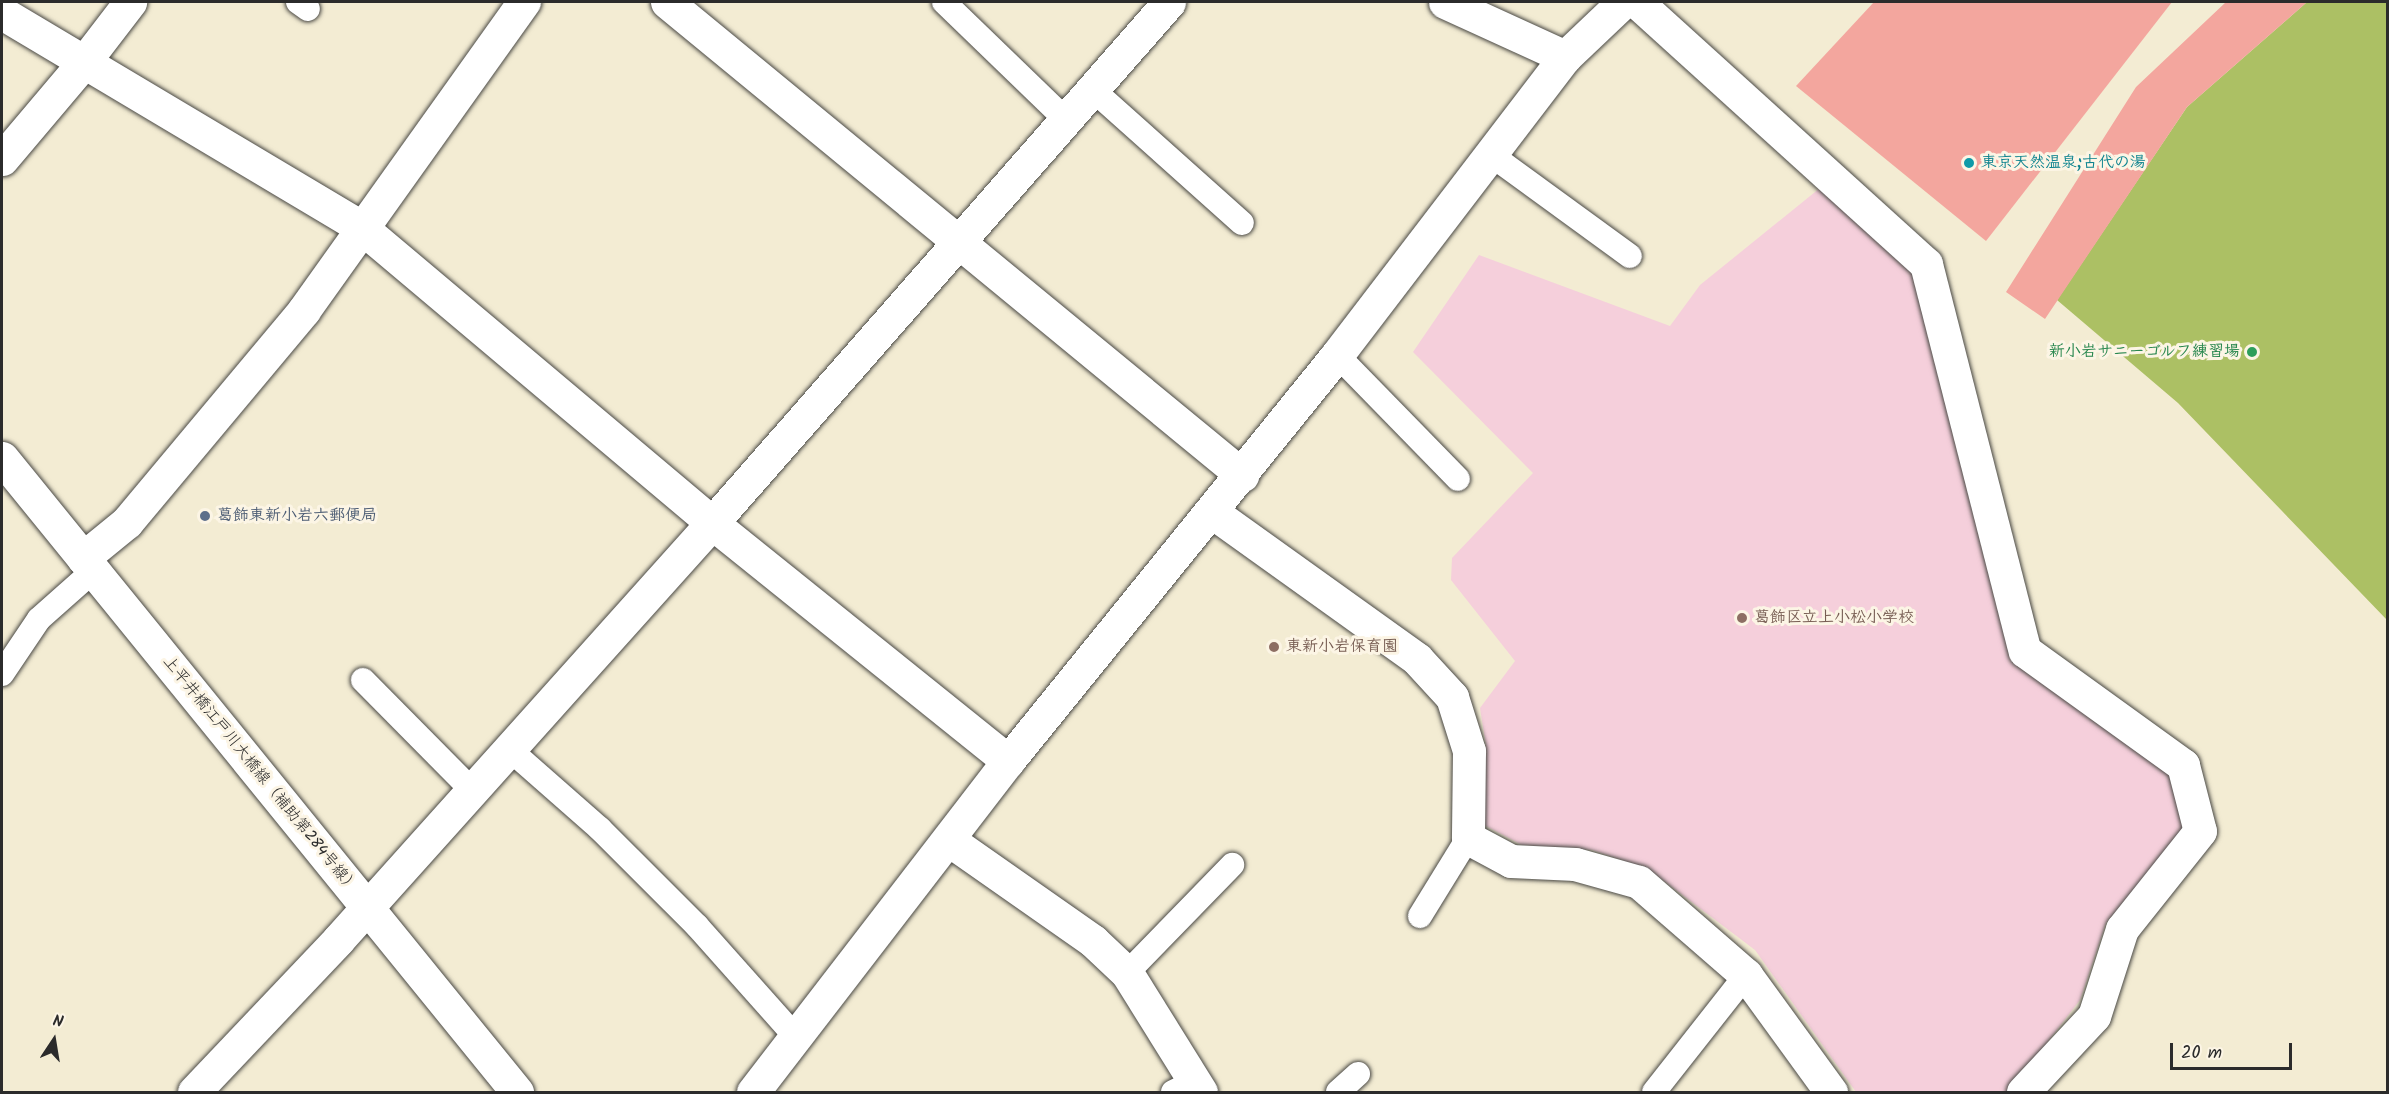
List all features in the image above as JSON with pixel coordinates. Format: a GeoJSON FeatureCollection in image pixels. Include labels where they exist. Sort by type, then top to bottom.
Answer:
{"type":"FeatureCollection","features":[{"type":"Feature","properties":{"kind":"street"},"geometry":{"type":"LineString","coordinates":[[2,159],[84,62],[130,2]]}},
{"type":"Feature","properties":{"kind":"street"},"geometry":{"type":"LineString","coordinates":[[88,564],[127,522],[304,310],[525,2]]}},
{"type":"Feature","properties":{"kind":"street"},"geometry":{"type":"LineString","coordinates":[[667,2],[1242,475]]}},
{"type":"Feature","properties":{"kind":"street"},"geometry":{"type":"LineString","coordinates":[[194,1092],[368,906],[509,749],[1169,2]]}},
{"type":"Feature","properties":{"kind":"street"},"geometry":{"type":"LineString","coordinates":[[1444,2],[1565,57]]}},
{"type":"Feature","properties":{"kind":"street"},"geometry":{"type":"LineString","coordinates":[[753,1092],[1008,761],[1337,355],[1565,57],[1623,2]]}},
{"type":"Feature","properties":{"kind":"street"},"geometry":{"type":"LineString","coordinates":[[1637,2],[1926,264],[2025,651],[2183,765],[2200,831],[2122,929],[2094,1016],[2024,1092]]}},
{"type":"Feature","properties":{"kind":"street"},"geometry":{"type":"LineString","coordinates":[[2,13],[362,228],[711,523],[1008,761]]}},
{"type":"Feature","properties":{"kind":"street","name":"上平井橋江戸川大橋線（補助第284号線）"},"geometry":{"type":"LineString","coordinates":[[7,476],[88,564],[517,1092]]}},
{"type":"Feature","properties":{"kind":"street"},"geometry":{"type":"LineString","coordinates":[[1212,512],[1417,659],[1452,697],[1469,751],[1468,838],[1511,861],[1575,864],[1638,882],[1746,975],[1831,1092]]}},
{"type":"Feature","properties":{"kind":"street"},"geometry":{"type":"LineString","coordinates":[[949,840],[1093,941],[1127,973],[1190,1089]]}},
{"type":"Feature","properties":{"kind":"lane"},"geometry":{"type":"LineString","coordinates":[[944,2],[1065,119]]}},
{"type":"Feature","properties":{"kind":"lane"},"geometry":{"type":"LineString","coordinates":[[1092,89],[1242,223]]}},
{"type":"Feature","properties":{"kind":"lane"},"geometry":{"type":"LineString","coordinates":[[1490,154],[1630,256]]}},
{"type":"Feature","properties":{"kind":"lane"},"geometry":{"type":"LineString","coordinates":[[1337,355],[1458,479]]}},
{"type":"Feature","properties":{"kind":"lane"},"geometry":{"type":"LineString","coordinates":[[2,674],[39,619],[88,564]]}},
{"type":"Feature","properties":{"kind":"lane"},"geometry":{"type":"LineString","coordinates":[[363,680],[472,790]]}},
{"type":"Feature","properties":{"kind":"lane"},"geometry":{"type":"LineString","coordinates":[[509,749],[600,829],[698,926],[795,1036]]}},
{"type":"Feature","properties":{"kind":"lane"},"geometry":{"type":"LineString","coordinates":[[1420,916],[1468,838]]}},
{"type":"Feature","properties":{"kind":"lane"},"geometry":{"type":"LineString","coordinates":[[1127,973],[1233,865]]}},
{"type":"Feature","properties":{"kind":"lane"},"geometry":{"type":"LineString","coordinates":[[1654,1092],[1746,975]]}},
{"type":"Feature","properties":{"kind":"lane"},"geometry":{"type":"LineString","coordinates":[[1338,1092],[1358,1074]]}},
{"type":"Feature","properties":{"kind":"shaded area","name":"葛飾区立上小松小学校"},"geometry":{"type":"Polygon","coordinates":[[[1820,188],[1912,265],[2013,657],[2169,766],[2186,827],[2106,923],[2080,1000],[2009,1092],[1856,1092],[1755,950],[1648,869],[1592,850],[1522,845],[1484,825],[1486,746],[1480,708],[1515,661],[1451,580],[1452,558],[1533,473],[1413,352],[1479,255],[1670,326],[1700,285],[1820,188]]]}},
{"type":"Feature","properties":{"kind":"green space","name":"新小岩サニーゴルフ練習場"},"geometry":{"type":"Polygon","coordinates":[[[2307,2],[2387,2],[2387,620],[2178,403],[2057,300],[2187,107],[2307,2]]]}},
{"type":"Feature","properties":{"kind":"building","name":"東京天然温泉;古代の湯"},"geometry":{"type":"Polygon","coordinates":[[[1874,2],[2172,2],[1986,241],[1796,86],[1874,2]]]}},
{"type":"Feature","properties":{"kind":"building"},"geometry":{"type":"Polygon","coordinates":[[[2226,2],[2307,2],[2187,107],[2045,319],[2006,292],[2136,87],[2226,2]]]}},
{"type":"Feature","properties":{"kind":"place","name":"東京天然温泉;古代の湯"},"geometry":{"type":"Point","coordinates":[1969,163]}},
{"type":"Feature","properties":{"kind":"place","name":"新小岩サニーゴルフ練習場"},"geometry":{"type":"Point","coordinates":[2252,352]}},
{"type":"Feature","properties":{"kind":"place","name":"葛飾東新小岩六郵便局"},"geometry":{"type":"Point","coordinates":[205,516]}},
{"type":"Feature","properties":{"kind":"place","name":"葛飾区立上小松小学校"},"geometry":{"type":"Point","coordinates":[1742,618]}},
{"type":"Feature","properties":{"kind":"place","name":"東新小岩保育園"},"geometry":{"type":"Point","coordinates":[1274,647]}}]}
